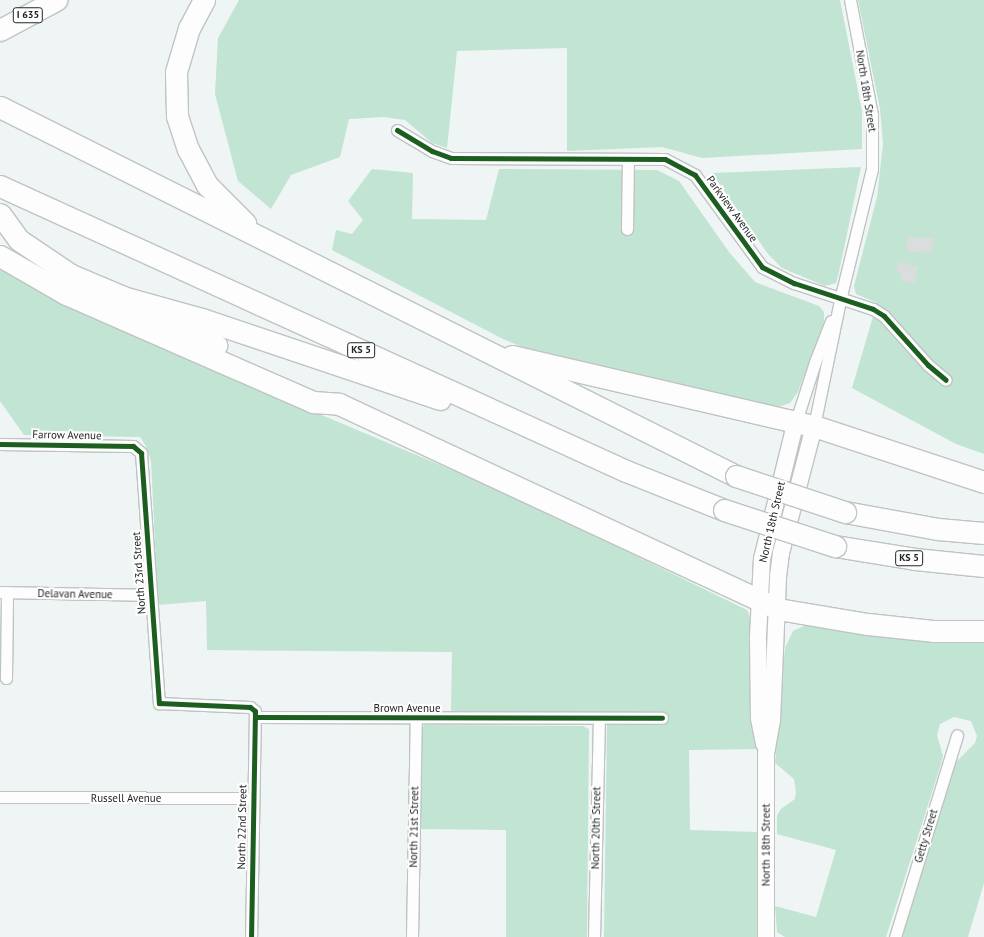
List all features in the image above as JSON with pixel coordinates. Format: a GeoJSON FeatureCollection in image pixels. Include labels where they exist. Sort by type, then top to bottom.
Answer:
{"type":"FeatureCollection","features":[{"type":"Feature","properties":{"kind":"highway","name":"I 635"},"geometry":{"type":"LineString","coordinates":[[0,30],[56,0]]}},
{"type":"Feature","properties":{"kind":"highway"},"geometry":{"type":"LineString","coordinates":[[204,0],[189,28],[176,72],[177,116],[188,149],[207,185],[256,235]]}},
{"type":"Feature","properties":{"kind":"highway"},"geometry":{"type":"LineString","coordinates":[[0,107],[736,476],[845,512],[938,529],[984,533]]}},
{"type":"Feature","properties":{"kind":"highway","name":"KS 5"},"geometry":{"type":"LineString","coordinates":[[0,186],[626,471],[724,510],[835,546],[915,559],[984,566]]}},
{"type":"Feature","properties":{"kind":"highway"},"geometry":{"type":"LineString","coordinates":[[0,214],[19,240],[71,275],[123,298],[200,338],[339,404],[768,605],[868,624],[934,631],[984,631]]}},
{"type":"Feature","properties":{"kind":"highway"},"geometry":{"type":"LineString","coordinates":[[0,256],[66,294],[313,402],[339,404]]}},
{"type":"Feature","properties":{"kind":"highway"},"geometry":{"type":"LineString","coordinates":[[123,298],[202,319],[548,436]]}},
{"type":"Feature","properties":{"kind":"highway"},"geometry":{"type":"LineString","coordinates":[[481,349],[805,424],[984,482]]}},
{"type":"Feature","properties":{"kind":"main road","name":"North 18th Street"},"geometry":{"type":"LineString","coordinates":[[766,937],[766,754],[759,718],[768,605],[762,559],[805,424]]}},
{"type":"Feature","properties":{"kind":"street","name":"North 18th Street"},"geometry":{"type":"LineString","coordinates":[[805,424],[840,300],[866,200],[872,169],[872,115],[850,0]]}},
{"type":"Feature","properties":{"kind":"street","name":"Parkview Avenue"},"geometry":{"type":"LineString","coordinates":[[398,130],[432,151],[451,158],[665,160],[695,175],[762,267],[794,283],[840,300],[873,309],[884,316],[928,365],[946,380]]}},
{"type":"Feature","properties":{"kind":"street"},"geometry":{"type":"LineString","coordinates":[[627,229],[628,159]]}},
{"type":"Feature","properties":{"kind":"street","name":"North 18th Street"},"geometry":{"type":"LineString","coordinates":[[805,424],[815,362],[840,300]]}},
{"type":"Feature","properties":{"kind":"street","name":"Farrow Avenue"},"geometry":{"type":"LineString","coordinates":[[0,444],[133,446]]}},
{"type":"Feature","properties":{"kind":"street","name":"North 23rd Street"},"geometry":{"type":"LineString","coordinates":[[133,446],[141,452],[159,703],[250,707],[255,711],[255,717]]}},
{"type":"Feature","properties":{"kind":"street"},"geometry":{"type":"LineString","coordinates":[[4,592],[6,678]]}},
{"type":"Feature","properties":{"kind":"street","name":"Delavan Avenue"},"geometry":{"type":"LineString","coordinates":[[4,592],[151,595]]}},
{"type":"Feature","properties":{"kind":"street","name":"Brown Avenue"},"geometry":{"type":"LineString","coordinates":[[255,717],[662,718]]}},
{"type":"Feature","properties":{"kind":"street","name":"North 22nd Street"},"geometry":{"type":"LineString","coordinates":[[251,937],[252,798],[255,717]]}},
{"type":"Feature","properties":{"kind":"street","name":"North 21st Street"},"geometry":{"type":"LineString","coordinates":[[412,937],[416,718]]}},
{"type":"Feature","properties":{"kind":"street","name":"North 20th Street"},"geometry":{"type":"LineString","coordinates":[[594,937],[599,719]]}},
{"type":"Feature","properties":{"kind":"street","name":"Getty Street"},"geometry":{"type":"LineString","coordinates":[[894,937],[957,735]]}},
{"type":"Feature","properties":{"kind":"street","name":"Russell Avenue"},"geometry":{"type":"LineString","coordinates":[[0,797],[252,798]]}},
{"type":"Feature","properties":{"kind":"green space"},"geometry":{"type":"Polygon","coordinates":[[[239,0],[840,0],[862,111],[862,149],[702,158],[662,147],[567,151],[567,48],[457,51],[447,148],[432,143],[405,120],[384,117],[349,119],[340,157],[291,175],[271,209],[238,181],[215,94],[218,38],[239,0]]]}},
{"type":"Feature","properties":{"kind":"green space"},"geometry":{"type":"Polygon","coordinates":[[[858,0],[984,0],[984,454],[956,444],[852,388],[877,303],[856,294],[854,286],[877,197],[883,144],[880,109],[858,0]]]}},
{"type":"Feature","properties":{"kind":"green space"},"geometry":{"type":"Polygon","coordinates":[[[861,167],[836,283],[825,286],[782,268],[768,254],[712,173],[861,167]]]}},
{"type":"Feature","properties":{"kind":"green space"},"geometry":{"type":"Polygon","coordinates":[[[372,169],[413,173],[412,219],[486,220],[499,169],[657,170],[679,181],[729,252],[755,282],[819,306],[824,312],[824,322],[798,392],[790,403],[778,407],[536,353],[503,339],[332,250],[336,230],[352,234],[363,220],[348,201],[372,169]]]}},
{"type":"Feature","properties":{"kind":"green space"},"geometry":{"type":"Polygon","coordinates":[[[0,265],[253,386],[509,494],[747,610],[752,621],[758,749],[689,750],[690,830],[758,832],[757,937],[604,937],[607,723],[667,724],[668,713],[451,712],[452,652],[207,650],[206,601],[158,605],[151,461],[146,446],[140,437],[24,435],[0,401],[0,265]]]}},
{"type":"Feature","properties":{"kind":"green space"},"geometry":{"type":"Polygon","coordinates":[[[811,623],[984,637],[984,883],[968,937],[900,937],[956,762],[975,743],[977,736],[971,721],[954,717],[940,724],[937,735],[943,756],[941,764],[886,937],[785,937],[777,932],[775,906],[816,917],[836,850],[777,834],[777,815],[781,809],[795,799],[796,792],[794,779],[775,763],[785,648],[793,631],[811,623]]]}},
{"type":"Feature","properties":{"kind":"green space"},"geometry":{"type":"Polygon","coordinates":[[[425,725],[583,726],[589,729],[587,937],[506,937],[506,830],[420,829],[422,728],[425,725]]]}},
{"type":"Feature","properties":{"kind":"building"},"geometry":{"type":"Polygon","coordinates":[[[907,237],[933,238],[932,253],[907,252],[907,237]]]}},
{"type":"Feature","properties":{"kind":"building"},"geometry":{"type":"Polygon","coordinates":[[[899,262],[918,267],[914,284],[901,280],[902,274],[896,272],[899,262]]]}},
{"type":"Feature","properties":{"kind":"cycle path"},"geometry":{"type":"LineString","coordinates":[[397,130],[432,151],[451,158],[665,159],[695,175],[762,267],[794,283],[873,309],[884,316],[928,365],[946,380]]}},
{"type":"Feature","properties":{"kind":"cycle path"},"geometry":{"type":"LineString","coordinates":[[0,444],[133,446],[141,453],[159,703],[250,707],[255,711],[251,937]]}},
{"type":"Feature","properties":{"kind":"cycle path"},"geometry":{"type":"LineString","coordinates":[[255,717],[662,718]]}}]}
